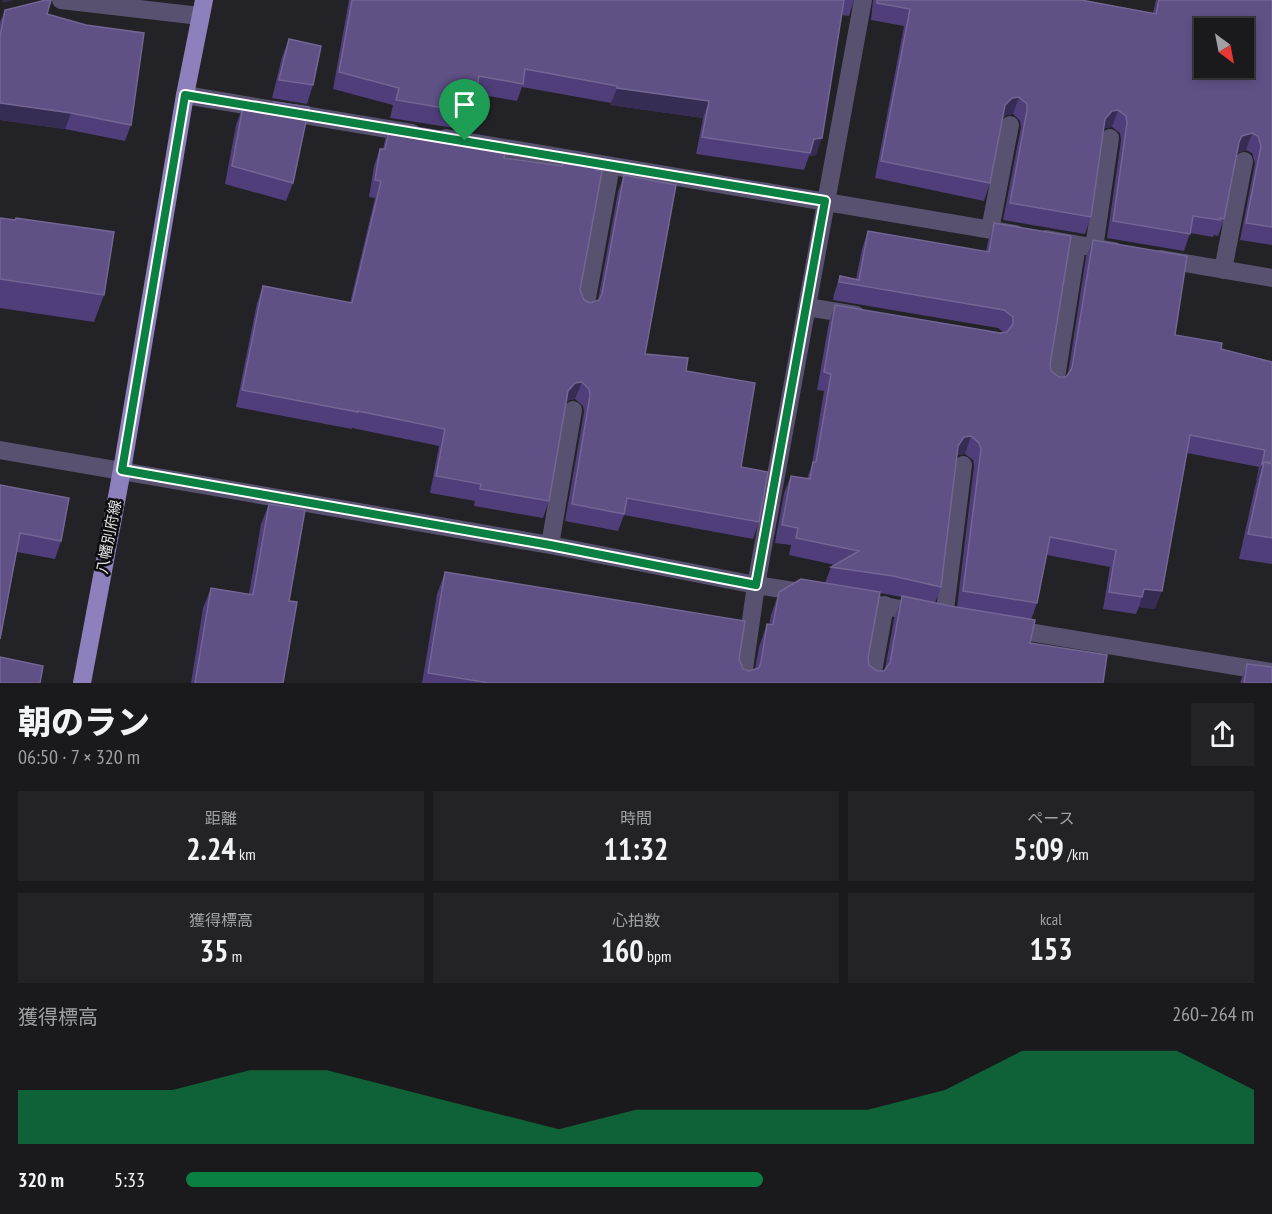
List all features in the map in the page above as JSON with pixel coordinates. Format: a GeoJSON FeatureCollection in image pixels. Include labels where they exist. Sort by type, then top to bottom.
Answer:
{"type":"FeatureCollection","features":[{"type":"Feature","properties":{"kind":"main road","name":"八幡別府線"},"geometry":{"type":"LineString","coordinates":[[82,683],[122,470],[185,95],[202,8]]}},
{"type":"Feature","properties":{"kind":"street"},"geometry":{"type":"LineString","coordinates":[[40,5],[61,0],[202,8]]}},
{"type":"Feature","properties":{"kind":"street"},"geometry":{"type":"LineString","coordinates":[[742,683],[756,585],[863,0]]}},
{"type":"Feature","properties":{"kind":"street"},"geometry":{"type":"LineString","coordinates":[[185,95],[1272,278]]}},
{"type":"Feature","properties":{"kind":"street"},"geometry":{"type":"LineString","coordinates":[[990,230],[1010,125]]}},
{"type":"Feature","properties":{"kind":"street"},"geometry":{"type":"LineString","coordinates":[[1055,384],[1110,138]]}},
{"type":"Feature","properties":{"kind":"street"},"geometry":{"type":"LineString","coordinates":[[1223,270],[1244,161]]}},
{"type":"Feature","properties":{"kind":"street"},"geometry":{"type":"LineString","coordinates":[[585,309],[611,166]]}},
{"type":"Feature","properties":{"kind":"street"},"geometry":{"type":"LineString","coordinates":[[807,307],[874,318]]}},
{"type":"Feature","properties":{"kind":"street"},"geometry":{"type":"LineString","coordinates":[[550,545],[573,410]]}},
{"type":"Feature","properties":{"kind":"street"},"geometry":{"type":"LineString","coordinates":[[0,450],[550,545],[756,585],[885,605],[949,619],[963,465]]}},
{"type":"Feature","properties":{"kind":"street"},"geometry":{"type":"LineString","coordinates":[[871,683],[885,605]]}},
{"type":"Feature","properties":{"kind":"street"},"geometry":{"type":"LineString","coordinates":[[990,626],[1272,672]]}},
{"type":"Feature","properties":{"kind":"building"},"geometry":{"type":"Polygon","coordinates":[[[51,0],[47,14],[86,25],[144,33],[131,125],[71,113],[0,103],[0,37],[5,10],[51,0]]]}},
{"type":"Feature","properties":{"kind":"building"},"geometry":{"type":"Polygon","coordinates":[[[352,0],[844,0],[822,138],[814,139],[810,153],[702,137],[709,101],[617,88],[617,86],[525,69],[523,84],[479,76],[473,113],[396,100],[399,88],[339,72],[352,0]]]}},
{"type":"Feature","properties":{"kind":"building"},"geometry":{"type":"Polygon","coordinates":[[[877,0],[1081,0],[1156,14],[1159,0],[1272,0],[1272,227],[1246,223],[1261,146],[1258,136],[1252,133],[1242,136],[1239,142],[1224,219],[1193,216],[1190,234],[1113,221],[1127,123],[1126,116],[1118,110],[1112,111],[1105,119],[1091,217],[1010,203],[1027,110],[1027,104],[1019,97],[1012,98],[1005,105],[990,183],[881,161],[910,9],[877,3],[877,0]]]}},
{"type":"Feature","properties":{"kind":"building"},"geometry":{"type":"Polygon","coordinates":[[[289,39],[321,46],[313,85],[279,80],[289,39]]]}},
{"type":"Feature","properties":{"kind":"building"},"geometry":{"type":"Polygon","coordinates":[[[274,102],[309,107],[293,183],[232,166],[243,106],[272,111],[274,102]]]}},
{"type":"Feature","properties":{"kind":"building"},"geometry":{"type":"Polygon","coordinates":[[[391,123],[470,136],[469,145],[505,151],[504,158],[562,166],[566,157],[598,162],[596,170],[602,171],[580,290],[584,300],[590,303],[599,300],[602,294],[624,175],[676,185],[645,354],[688,358],[686,371],[755,383],[741,467],[768,472],[759,522],[627,498],[624,514],[572,504],[590,395],[589,389],[582,382],[575,383],[568,391],[549,501],[480,489],[481,484],[436,476],[445,429],[242,390],[263,286],[352,303],[381,181],[375,180],[380,149],[385,149],[391,123]]]}},
{"type":"Feature","properties":{"kind":"building"},"geometry":{"type":"Polygon","coordinates":[[[0,218],[15,220],[16,218],[114,232],[104,295],[0,279],[0,218]]]}},
{"type":"Feature","properties":{"kind":"building"},"geometry":{"type":"Polygon","coordinates":[[[994,223],[1071,236],[1050,365],[1051,371],[1059,377],[1066,377],[1072,368],[1093,240],[1187,256],[1175,335],[1222,343],[1221,349],[1272,362],[1272,462],[1262,464],[1265,450],[1190,435],[1162,591],[1144,589],[1142,597],[1109,592],[1116,550],[1050,537],[1037,603],[963,591],[981,449],[979,443],[971,436],[964,437],[958,446],[941,587],[893,576],[831,567],[859,551],[796,538],[798,528],[782,525],[791,476],[810,479],[813,462],[816,462],[831,374],[824,372],[835,305],[1000,333],[1007,332],[1013,324],[1013,317],[1004,310],[839,282],[840,276],[859,280],[868,231],[989,252],[994,223]]]}},
{"type":"Feature","properties":{"kind":"building"},"geometry":{"type":"Polygon","coordinates":[[[1264,462],[1272,464],[1272,538],[1248,534],[1264,462]]]}},
{"type":"Feature","properties":{"kind":"building"},"geometry":{"type":"Polygon","coordinates":[[[0,485],[69,498],[61,541],[20,533],[0,639],[0,485]]]}},
{"type":"Feature","properties":{"kind":"building"},"geometry":{"type":"Polygon","coordinates":[[[269,504],[305,510],[289,601],[297,602],[283,683],[195,683],[211,588],[253,595],[269,504]]]}},
{"type":"Feature","properties":{"kind":"building"},"geometry":{"type":"Polygon","coordinates":[[[445,572],[745,621],[739,659],[743,669],[749,671],[759,668],[767,624],[773,625],[779,592],[801,579],[880,592],[868,658],[869,665],[877,671],[884,671],[890,663],[902,596],[1035,620],[1030,643],[1107,655],[1103,683],[489,683],[428,673],[445,572]]]}},
{"type":"Feature","properties":{"kind":"building"},"geometry":{"type":"Polygon","coordinates":[[[0,657],[43,666],[40,683],[0,683],[0,657]]]}},
{"type":"Feature","properties":{"kind":"building"},"geometry":{"type":"Polygon","coordinates":[[[1247,664],[1272,667],[1272,683],[1244,683],[1247,664]]]}},
{"type":"Feature","properties":{"kind":"route"},"geometry":{"type":"LineString","coordinates":[[185,95],[465,141],[825,201],[756,585],[550,545],[122,470],[185,95]]}}]}
